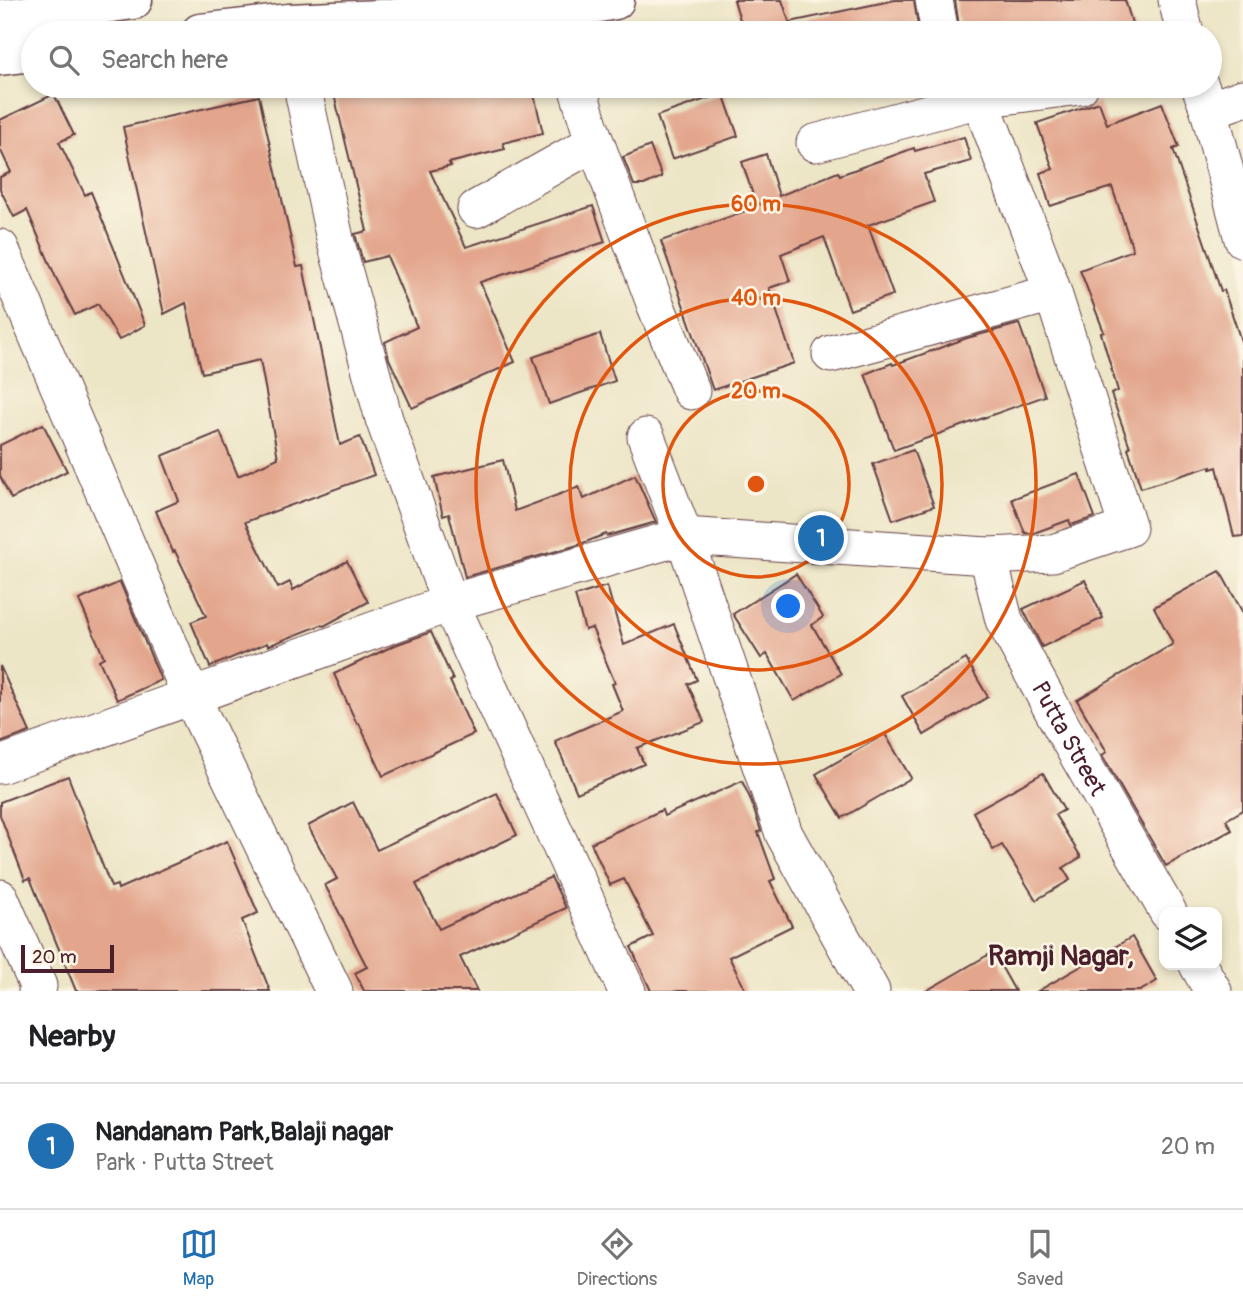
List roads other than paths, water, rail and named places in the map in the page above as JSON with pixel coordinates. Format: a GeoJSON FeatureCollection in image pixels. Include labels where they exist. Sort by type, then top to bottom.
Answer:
{"type":"FeatureCollection","features":[{"type":"Feature","properties":{"kind":"street"},"geometry":{"type":"LineString","coordinates":[[0,19],[56,6],[133,0]]}},
{"type":"Feature","properties":{"kind":"street"},"geometry":{"type":"LineString","coordinates":[[288,19],[558,15],[615,0]]}},
{"type":"Feature","properties":{"kind":"street"},"geometry":{"type":"LineString","coordinates":[[934,0],[938,21]]}},
{"type":"Feature","properties":{"kind":"street"},"geometry":{"type":"LineString","coordinates":[[1177,0],[1182,21]]}},
{"type":"Feature","properties":{"kind":"street"},"geometry":{"type":"LineString","coordinates":[[0,55],[21,53]]}},
{"type":"Feature","properties":{"kind":"street"},"geometry":{"type":"LineString","coordinates":[[305,98],[335,239],[384,419],[450,603],[627,991]]}},
{"type":"Feature","properties":{"kind":"street"},"geometry":{"type":"LineString","coordinates":[[582,98],[595,142],[656,306],[691,391]]}},
{"type":"Feature","properties":{"kind":"street"},"geometry":{"type":"LineString","coordinates":[[815,143],[957,98]]}},
{"type":"Feature","properties":{"kind":"street"},"geometry":{"type":"LineString","coordinates":[[0,765],[450,603],[684,536],[988,556],[1053,553],[1128,528],[1053,293],[960,98]]}},
{"type":"Feature","properties":{"kind":"street"},"geometry":{"type":"LineString","coordinates":[[1243,98],[1205,98],[1243,239]]}},
{"type":"Feature","properties":{"kind":"street"},"geometry":{"type":"LineString","coordinates":[[476,209],[595,142]]}},
{"type":"Feature","properties":{"kind":"street"},"geometry":{"type":"LineString","coordinates":[[0,248],[191,696],[334,991]]}},
{"type":"Feature","properties":{"kind":"street"},"geometry":{"type":"LineString","coordinates":[[831,354],[1053,293]]}},
{"type":"Feature","properties":{"kind":"street"},"geometry":{"type":"LineString","coordinates":[[646,437],[684,536],[784,834],[870,991]]}},
{"type":"Feature","properties":{"kind":"street","name":"Putta Street"},"geometry":{"type":"LineString","coordinates":[[988,556],[1004,620],[1165,907]]}},
{"type":"Feature","properties":{"kind":"street"},"geometry":{"type":"LineString","coordinates":[[0,898],[38,986],[37,991]]}},
{"type":"Feature","properties":{"kind":"street"},"geometry":{"type":"LineString","coordinates":[[1201,970],[1213,991]]}},
{"type":"Feature","properties":{"kind":"place","name":"Nandanam Park,Balaji nagar"},"geometry":{"type":"Point","coordinates":[821,538]}},
{"type":"Feature","properties":{"kind":"district","name":"Ramji Nagar,"},"geometry":{"type":"Point","coordinates":[1061,956]}}]}
